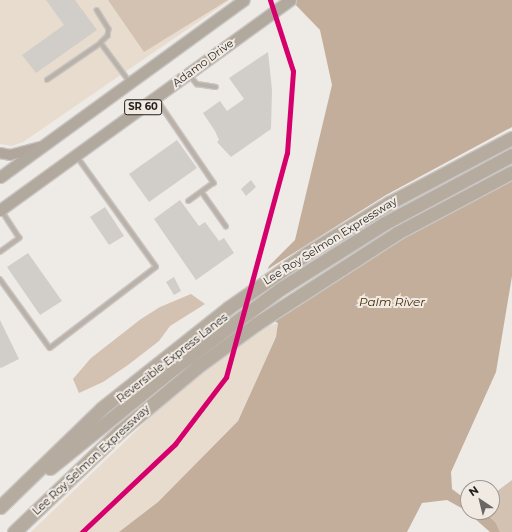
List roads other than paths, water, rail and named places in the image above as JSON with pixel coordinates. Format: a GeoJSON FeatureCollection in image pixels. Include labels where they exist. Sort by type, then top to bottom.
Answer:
{"type":"FeatureCollection","features":[{"type":"Feature","properties":{"kind":"highway","name":"Lee Roy Selmon Expressway"},"geometry":{"type":"LineString","coordinates":[[0,507],[102,408],[228,308],[309,252],[389,202],[512,138]]}},
{"type":"Feature","properties":{"kind":"highway","name":"Reversible Express Lanes"},"geometry":{"type":"LineString","coordinates":[[0,507],[174,368],[269,297],[385,223],[512,155]]}},
{"type":"Feature","properties":{"kind":"highway","name":"Lee Roy Selmon Expressway"},"geometry":{"type":"LineString","coordinates":[[14,532],[119,432],[197,367],[256,324],[397,232],[512,172]]}},
{"type":"Feature","properties":{"kind":"main road","name":"SR 60"},"geometry":{"type":"LineString","coordinates":[[0,177],[244,0]]}},
{"type":"Feature","properties":{"kind":"main road","name":"Adamo Drive"},"geometry":{"type":"LineString","coordinates":[[0,210],[287,2]]}},
{"type":"Feature","properties":{"kind":"street"},"geometry":{"type":"LineString","coordinates":[[0,153],[10,155],[42,146]]}},
{"type":"Feature","properties":{"kind":"lane"},"geometry":{"type":"LineString","coordinates":[[47,80],[102,43],[108,36],[109,29],[97,10]]}},
{"type":"Feature","properties":{"kind":"lane"},"geometry":{"type":"LineString","coordinates":[[102,43],[130,82]]}},
{"type":"Feature","properties":{"kind":"lane"},"geometry":{"type":"LineString","coordinates":[[189,73],[197,84],[216,87]]}},
{"type":"Feature","properties":{"kind":"lane"},"geometry":{"type":"LineString","coordinates":[[155,98],[214,183],[189,201]]}},
{"type":"Feature","properties":{"kind":"lane"},"geometry":{"type":"LineString","coordinates":[[0,279],[50,348],[156,267],[76,155]]}},
{"type":"Feature","properties":{"kind":"lane"},"geometry":{"type":"LineString","coordinates":[[202,192],[226,226]]}},
{"type":"Feature","properties":{"kind":"lane"},"geometry":{"type":"LineString","coordinates":[[0,210],[19,238],[0,252]]}},
{"type":"Feature","properties":{"kind":"water","name":"Palm River"},"geometry":{"type":"Polygon","coordinates":[[[291,0],[512,0],[512,276],[496,372],[451,472],[452,489],[460,495],[460,507],[447,500],[422,503],[407,532],[119,532],[158,502],[238,421],[276,337],[278,323],[258,314],[260,290],[269,266],[295,240],[332,85],[320,30],[291,0]]]}},
{"type":"Feature","properties":{"kind":"water","name":"Palm River"},"geometry":{"type":"Polygon","coordinates":[[[476,520],[493,520],[500,532],[490,532],[476,520]]]}}]}
